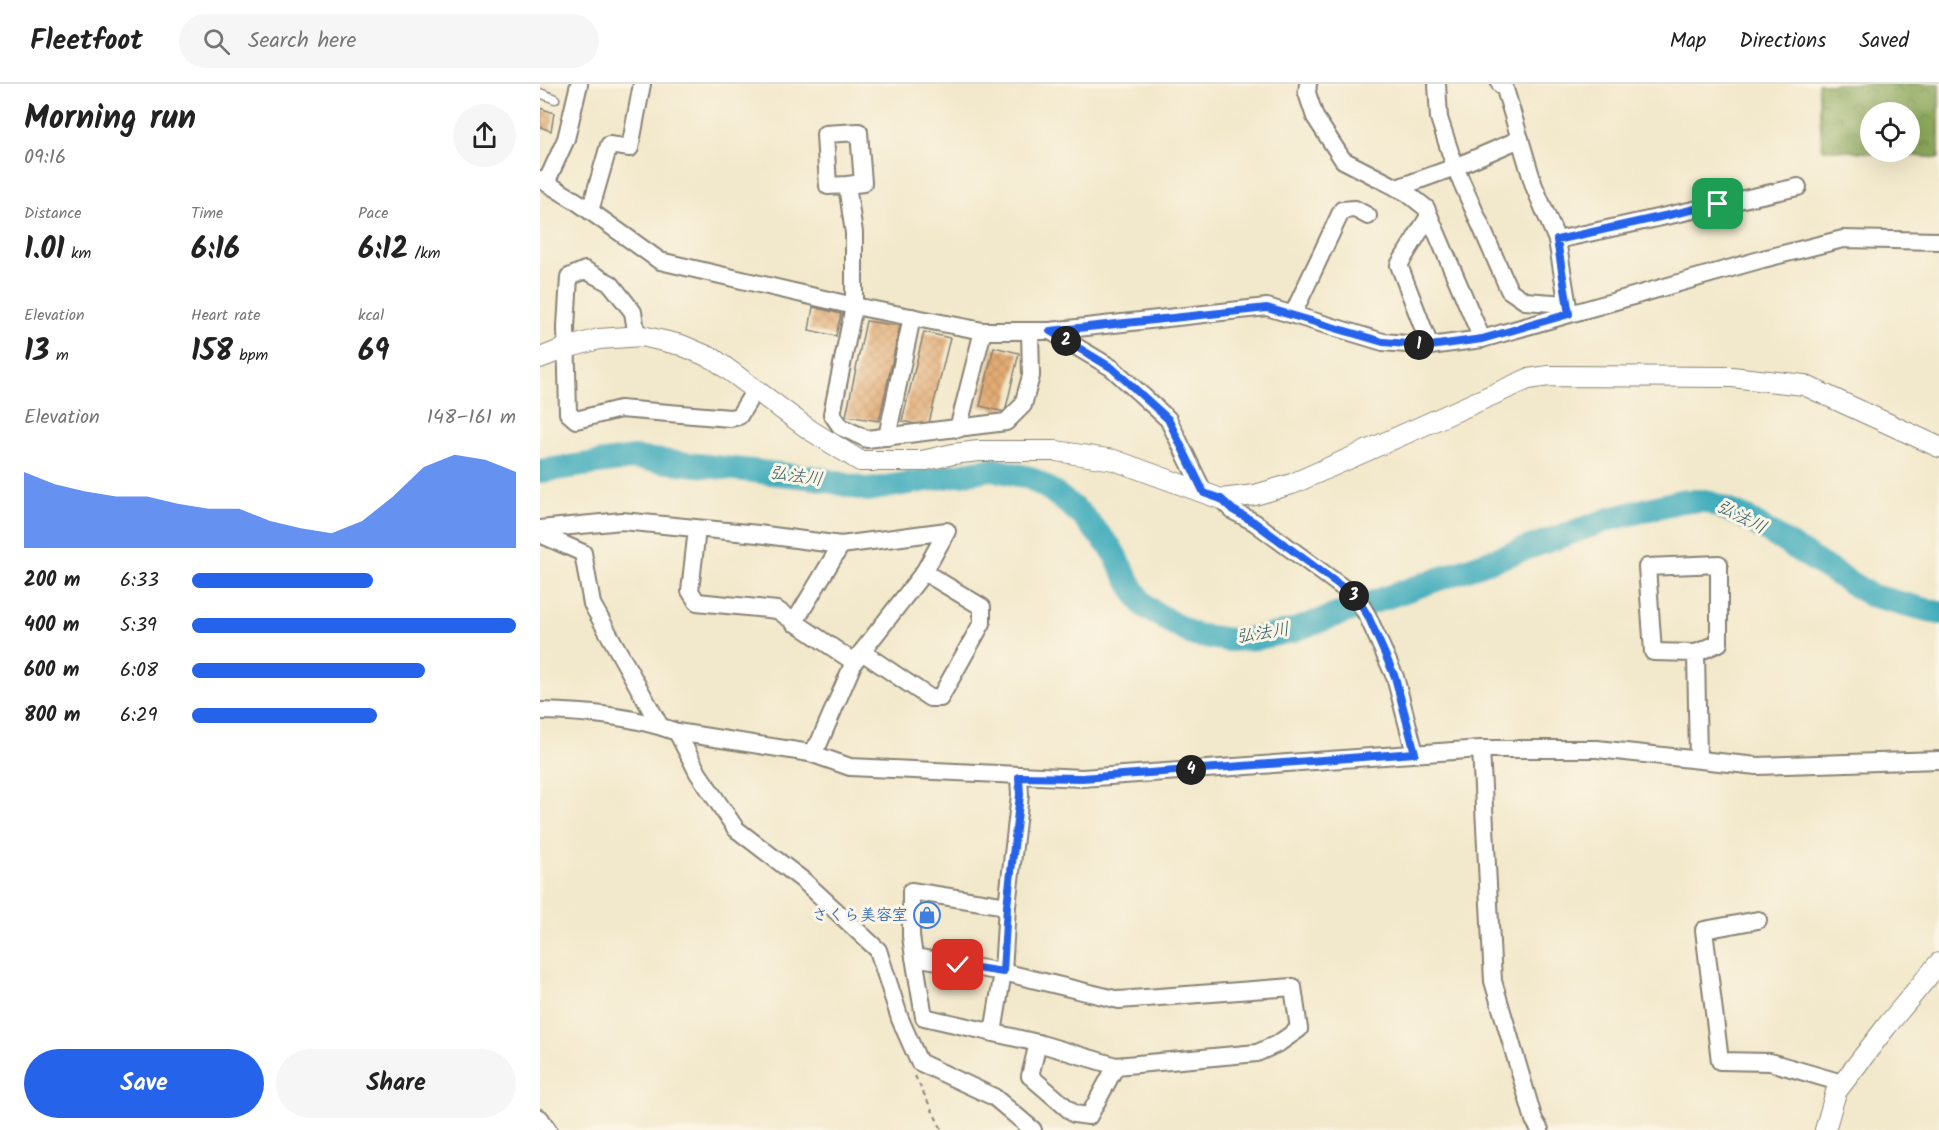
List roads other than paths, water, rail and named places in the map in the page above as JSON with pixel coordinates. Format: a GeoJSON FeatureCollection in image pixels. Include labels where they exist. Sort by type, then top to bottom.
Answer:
{"type":"FeatureCollection","features":[{"type":"Feature","properties":{"kind":"street"},"geometry":{"type":"LineString","coordinates":[[579,84],[566,139],[544,186],[590,211],[660,261],[854,306],[983,331],[1050,331],[1267,308],[1383,342],[1430,346],[1482,339],[1568,309],[1843,240],[1939,241]]}},
{"type":"Feature","properties":{"kind":"street"},"geometry":{"type":"LineString","coordinates":[[590,211],[609,145],[630,148],[642,84]]}},
{"type":"Feature","properties":{"kind":"street"},"geometry":{"type":"LineString","coordinates":[[1308,84],[1307,93],[1315,117],[1343,159],[1397,188],[1426,208],[1482,339]]}},
{"type":"Feature","properties":{"kind":"street"},"geometry":{"type":"LineString","coordinates":[[1437,84],[1439,118],[1455,167],[1509,290],[1525,301],[1568,309]]}},
{"type":"Feature","properties":{"kind":"street"},"geometry":{"type":"LineString","coordinates":[[1500,84],[1505,89],[1534,186],[1557,240],[1568,309]]}},
{"type":"Feature","properties":{"kind":"street"},"geometry":{"type":"LineString","coordinates":[[1397,188],[1455,167],[1520,139]]}},
{"type":"Feature","properties":{"kind":"street"},"geometry":{"type":"LineString","coordinates":[[847,185],[854,233],[854,306],[832,414],[841,427],[867,439],[1006,422],[1023,405],[1031,376],[1030,331]]}},
{"type":"Feature","properties":{"kind":"street"},"geometry":{"type":"LineString","coordinates":[[1557,240],[1798,186]]}},
{"type":"Feature","properties":{"kind":"street"},"geometry":{"type":"LineString","coordinates":[[1293,314],[1342,210],[1355,209],[1368,216]]}},
{"type":"Feature","properties":{"kind":"street"},"geometry":{"type":"LineString","coordinates":[[1429,216],[1399,265],[1430,346]]}},
{"type":"Feature","properties":{"kind":"street"},"geometry":{"type":"LineString","coordinates":[[637,337],[633,312],[611,284],[585,270],[569,277],[566,348],[568,413],[576,420],[620,409],[730,418],[739,416],[755,390]]}},
{"type":"Feature","properties":{"kind":"street"},"geometry":{"type":"LineString","coordinates":[[887,437],[912,317]]}},
{"type":"Feature","properties":{"kind":"street"},"geometry":{"type":"LineString","coordinates":[[958,429],[983,331]]}},
{"type":"Feature","properties":{"kind":"street"},"geometry":{"type":"LineString","coordinates":[[1050,331],[1112,368],[1168,419],[1212,496]]}},
{"type":"Feature","properties":{"kind":"street"},"geometry":{"type":"LineString","coordinates":[[540,358],[599,339],[637,337],[681,345],[714,359],[810,430],[860,460],[922,461],[979,451],[1056,451],[1114,460],[1212,496],[1254,522],[1357,598],[1368,616],[1395,677],[1415,753]]}},
{"type":"Feature","properties":{"kind":"street"},"geometry":{"type":"LineString","coordinates":[[1212,496],[1255,495],[1292,484],[1528,379],[1549,376],[1732,377],[1804,385],[1939,447]]}},
{"type":"Feature","properties":{"kind":"street"},"geometry":{"type":"LineString","coordinates":[[540,529],[622,521],[758,534],[841,545],[947,531],[924,572],[858,657],[819,742],[810,753]]}},
{"type":"Feature","properties":{"kind":"street"},"geometry":{"type":"LineString","coordinates":[[697,529],[690,591],[697,602],[777,610],[794,623],[930,698],[940,698],[982,623],[982,607],[924,572]]}},
{"type":"Feature","properties":{"kind":"street"},"geometry":{"type":"LineString","coordinates":[[540,534],[583,553],[592,604],[660,726]]}},
{"type":"Feature","properties":{"kind":"street"},"geometry":{"type":"LineString","coordinates":[[794,623],[841,545]]}},
{"type":"Feature","properties":{"kind":"street"},"geometry":{"type":"LineString","coordinates":[[1719,564],[1719,643],[1696,653],[1653,652],[1647,567],[1719,564]]}},
{"type":"Feature","properties":{"kind":"street"},"geometry":{"type":"LineString","coordinates":[[1696,653],[1698,759]]}},
{"type":"Feature","properties":{"kind":"street"},"geometry":{"type":"LineString","coordinates":[[540,711],[611,715],[677,732],[810,753],[850,767],[1019,777],[1082,778],[1481,749],[1597,748],[1757,766],[1939,760]]}},
{"type":"Feature","properties":{"kind":"street"},"geometry":{"type":"LineString","coordinates":[[677,732],[698,773],[736,828],[804,881],[878,950],[900,1019],[919,1062],[994,1097],[1033,1130]]}},
{"type":"Feature","properties":{"kind":"street"},"geometry":{"type":"LineString","coordinates":[[1481,749],[1493,981],[1533,1120],[1539,1130]]}},
{"type":"Feature","properties":{"kind":"street"},"geometry":{"type":"LineString","coordinates":[[993,1033],[1003,972],[1007,906],[1020,795],[1019,777]]}},
{"type":"Feature","properties":{"kind":"street"},"geometry":{"type":"LineString","coordinates":[[914,957],[1003,972],[1119,1000],[1293,987],[1299,1029],[1257,1053],[1116,1066],[1038,1043],[924,1017],[914,957],[911,936],[911,891],[1007,906]]}},
{"type":"Feature","properties":{"kind":"street"},"geometry":{"type":"LineString","coordinates":[[1758,920],[1704,930],[1720,1061],[1770,1062],[1842,1083]]}},
{"type":"Feature","properties":{"kind":"street"},"geometry":{"type":"LineString","coordinates":[[1825,1130],[1836,1092],[1842,1083],[1939,963]]}},
{"type":"Feature","properties":{"kind":"street"},"geometry":{"type":"LineString","coordinates":[[1038,1043],[1030,1076],[1074,1114],[1089,1116],[1116,1066]]}},
{"type":"Feature","properties":{"kind":"street"},"geometry":{"type":"LineString","coordinates":[[540,1118],[548,1130]]}},
{"type":"Feature","properties":{"kind":"lane"},"geometry":{"type":"LineString","coordinates":[[540,93],[555,99]]}},
{"type":"Feature","properties":{"kind":"waterway","name":"弘法川"},"geometry":{"type":"LineString","coordinates":[[540,471],[634,458],[816,478],[868,490],[992,469],[1030,478],[1052,491],[1081,514],[1111,548],[1144,606],[1194,635],[1230,640],[1258,638],[1291,631],[1610,519],[1681,501],[1706,501],[1745,517],[1870,595],[1939,613]]}},
{"type":"Feature","properties":{"kind":"place","name":"さくら美容室"},"geometry":{"type":"Point","coordinates":[927,915]}}]}
